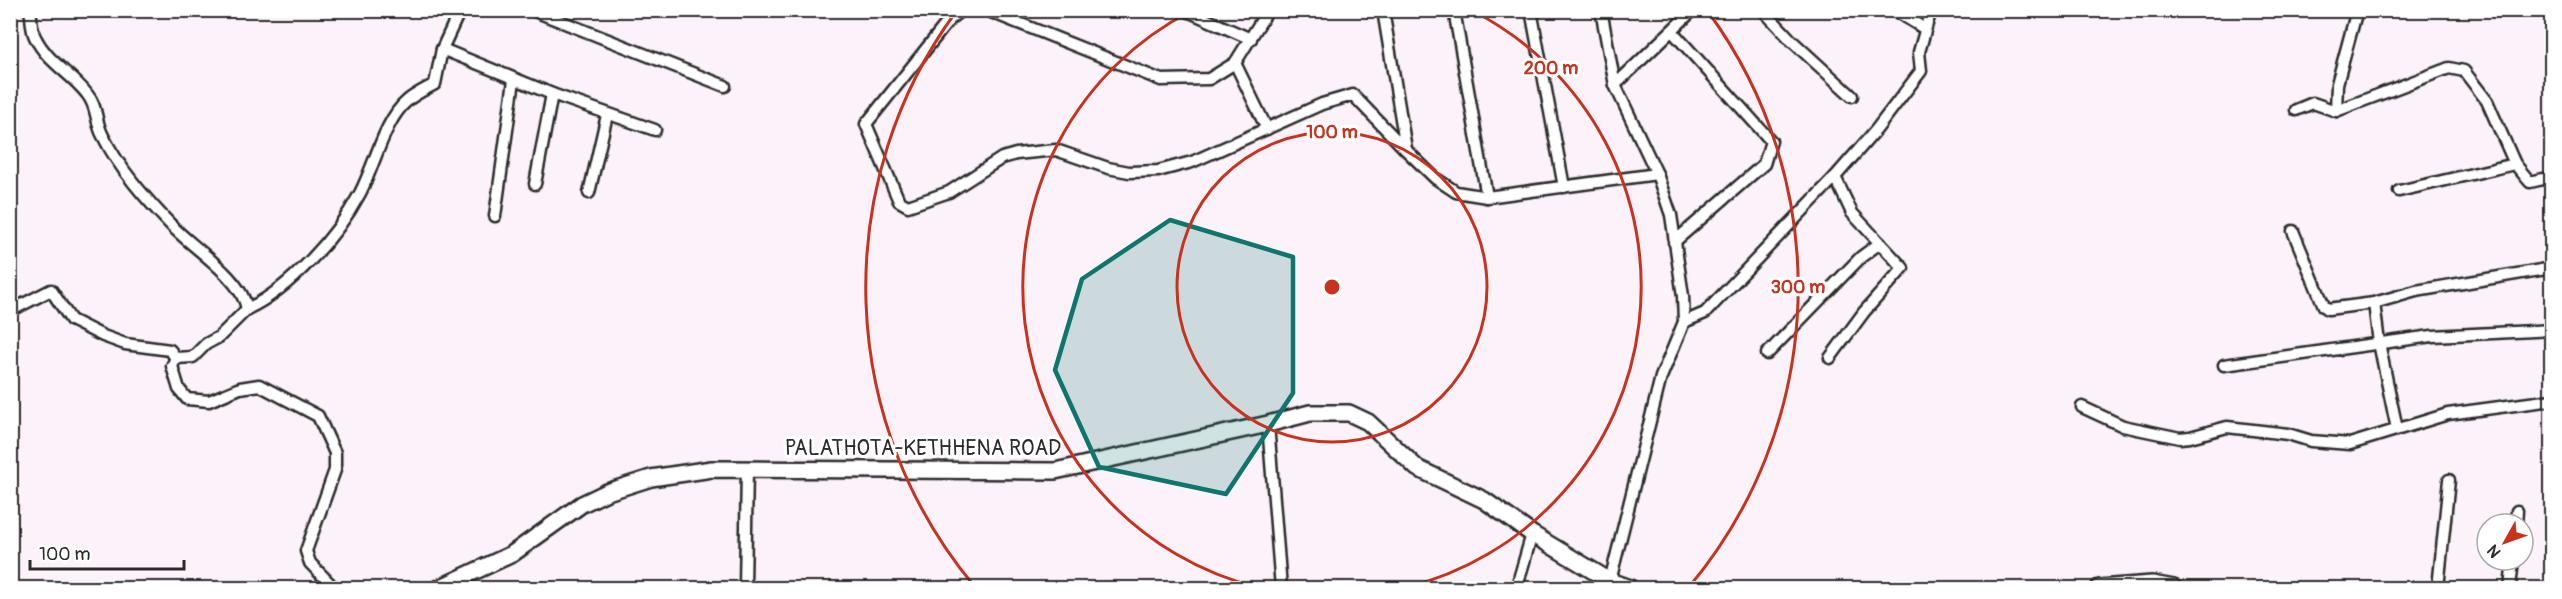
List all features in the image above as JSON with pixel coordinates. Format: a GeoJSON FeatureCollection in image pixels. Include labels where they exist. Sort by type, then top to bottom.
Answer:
{"type":"FeatureCollection","features":[{"type":"Feature","properties":{"kind":"street"},"geometry":{"type":"LineString","coordinates":[[30,10],[34,36],[52,62],[74,79],[88,95],[95,106],[101,134],[130,180],[173,227],[235,284],[246,299],[247,309]]}},
{"type":"Feature","properties":{"kind":"street"},"geometry":{"type":"LineString","coordinates":[[176,358],[193,357],[206,344],[219,337],[247,309],[264,301],[295,277],[345,217],[360,194],[393,120],[406,101],[435,84],[442,50],[460,10]]}},
{"type":"Feature","properties":{"kind":"street"},"geometry":{"type":"LineString","coordinates":[[532,10],[725,86]]}},
{"type":"Feature","properties":{"kind":"street"},"geometry":{"type":"LineString","coordinates":[[961,10],[950,19],[866,124],[899,201],[908,206],[949,192],[1002,158],[1016,154],[1056,150],[1108,168],[1129,172],[1158,171],[1192,162],[1322,104],[1353,95],[1435,178],[1456,192],[1488,197],[1657,174]]}},
{"type":"Feature","properties":{"kind":"street"},"geometry":{"type":"LineString","coordinates":[[986,10],[1161,80],[1209,79],[1235,63],[1268,10]]}},
{"type":"Feature","properties":{"kind":"street"},"geometry":{"type":"LineString","coordinates":[[1185,10],[1251,39]]}},
{"type":"Feature","properties":{"kind":"street"},"geometry":{"type":"LineString","coordinates":[[1383,10],[1406,150]]}},
{"type":"Feature","properties":{"kind":"street"},"geometry":{"type":"LineString","coordinates":[[1454,10],[1488,197]]}},
{"type":"Feature","properties":{"kind":"street"},"geometry":{"type":"LineString","coordinates":[[1531,10],[1564,187]]}},
{"type":"Feature","properties":{"kind":"street"},"geometry":{"type":"LineString","coordinates":[[1600,10],[1616,85],[1657,174],[1671,215],[1683,296],[1684,322],[1661,377],[1610,581]]}},
{"type":"Feature","properties":{"kind":"street"},"geometry":{"type":"LineString","coordinates":[[1616,85],[1693,10]]}},
{"type":"Feature","properties":{"kind":"street"},"geometry":{"type":"LineString","coordinates":[[1763,10],[1792,41],[1852,96]]}},
{"type":"Feature","properties":{"kind":"street"},"geometry":{"type":"LineString","coordinates":[[1894,10],[1925,29]]}},
{"type":"Feature","properties":{"kind":"street"},"geometry":{"type":"LineString","coordinates":[[1684,322],[1705,313],[1835,177],[1876,130],[1921,71],[1919,52],[1931,10]]}},
{"type":"Feature","properties":{"kind":"street"},"geometry":{"type":"LineString","coordinates":[[2336,111],[2337,84],[2357,10]]}},
{"type":"Feature","properties":{"kind":"street"},"geometry":{"type":"LineString","coordinates":[[1672,31],[1771,141],[1764,164],[1674,242]]}},
{"type":"Feature","properties":{"kind":"street"},"geometry":{"type":"LineString","coordinates":[[442,50],[607,115],[655,130]]}},
{"type":"Feature","properties":{"kind":"street"},"geometry":{"type":"LineString","coordinates":[[1235,63],[1268,129]]}},
{"type":"Feature","properties":{"kind":"street"},"geometry":{"type":"LineString","coordinates":[[2296,110],[2313,103],[2336,111],[2449,68],[2464,71],[2487,101],[2515,164],[2530,182],[2552,177]]}},
{"type":"Feature","properties":{"kind":"street"},"geometry":{"type":"LineString","coordinates":[[495,216],[514,80]]}},
{"type":"Feature","properties":{"kind":"street"},"geometry":{"type":"LineString","coordinates":[[535,184],[552,94]]}},
{"type":"Feature","properties":{"kind":"street"},"geometry":{"type":"LineString","coordinates":[[590,193],[607,115]]}},
{"type":"Feature","properties":{"kind":"street"},"geometry":{"type":"LineString","coordinates":[[2399,191],[2515,164]]}},
{"type":"Feature","properties":{"kind":"street"},"geometry":{"type":"LineString","coordinates":[[1830,358],[1864,312],[1904,268],[1852,213],[1835,177]]}},
{"type":"Feature","properties":{"kind":"street"},"geometry":{"type":"LineString","coordinates":[[2293,231],[2324,306],[2328,309],[2374,303],[2416,291],[2552,268]]}},
{"type":"Feature","properties":{"kind":"street"},"geometry":{"type":"LineString","coordinates":[[1767,354],[1861,257],[1880,243]]}},
{"type":"Feature","properties":{"kind":"street"},"geometry":{"type":"LineString","coordinates":[[10,311],[51,291],[71,320],[125,344],[170,350],[176,358]]}},
{"type":"Feature","properties":{"kind":"street"},"geometry":{"type":"LineString","coordinates":[[2374,303],[2379,343],[2397,429]]}},
{"type":"Feature","properties":{"kind":"street"},"geometry":{"type":"LineString","coordinates":[[2224,365],[2432,336],[2552,330]]}},
{"type":"Feature","properties":{"kind":"street"},"geometry":{"type":"LineString","coordinates":[[176,358],[172,366],[179,389],[187,399],[209,401],[240,388],[259,385],[318,416],[335,453],[335,470],[306,550],[310,563],[334,588]]}},
{"type":"Feature","properties":{"kind":"street"},"geometry":{"type":"LineString","coordinates":[[2082,407],[2123,426],[2180,438],[2227,427],[2288,434],[2311,441],[2350,444],[2448,414],[2552,400]]}},
{"type":"Feature","properties":{"kind":"street","name":"PALATHOTA-KETHHENA ROAD"},"geometry":{"type":"LineString","coordinates":[[439,588],[512,554],[582,504],[607,492],[651,478],[712,469],[1055,471],[1310,413],[1349,413],[1368,422],[1417,468],[1484,500],[1532,534],[1610,581],[1630,588]]}},
{"type":"Feature","properties":{"kind":"street"},"geometry":{"type":"LineString","coordinates":[[1268,424],[1281,588]]}},
{"type":"Feature","properties":{"kind":"street"},"geometry":{"type":"LineString","coordinates":[[744,588],[747,470]]}},
{"type":"Feature","properties":{"kind":"street"},"geometry":{"type":"LineString","coordinates":[[2438,588],[2449,480]]}},
{"type":"Feature","properties":{"kind":"street"},"geometry":{"type":"LineString","coordinates":[[1521,588],[1519,579],[1532,534]]}},
{"type":"Feature","properties":{"kind":"street"},"geometry":{"type":"LineString","coordinates":[[2510,588],[2512,572]]}},
{"type":"Feature","properties":{"kind":"street"},"geometry":{"type":"LineString","coordinates":[[2099,588],[2152,585],[2174,588]]}},
{"type":"Feature","properties":{"kind":"highlighted area"},"geometry":{"type":"Polygon","coordinates":[[[1170,220],[1293,257],[1293,393],[1226,494],[1099,467],[1055,370],[1082,279],[1170,220]]]}}]}
